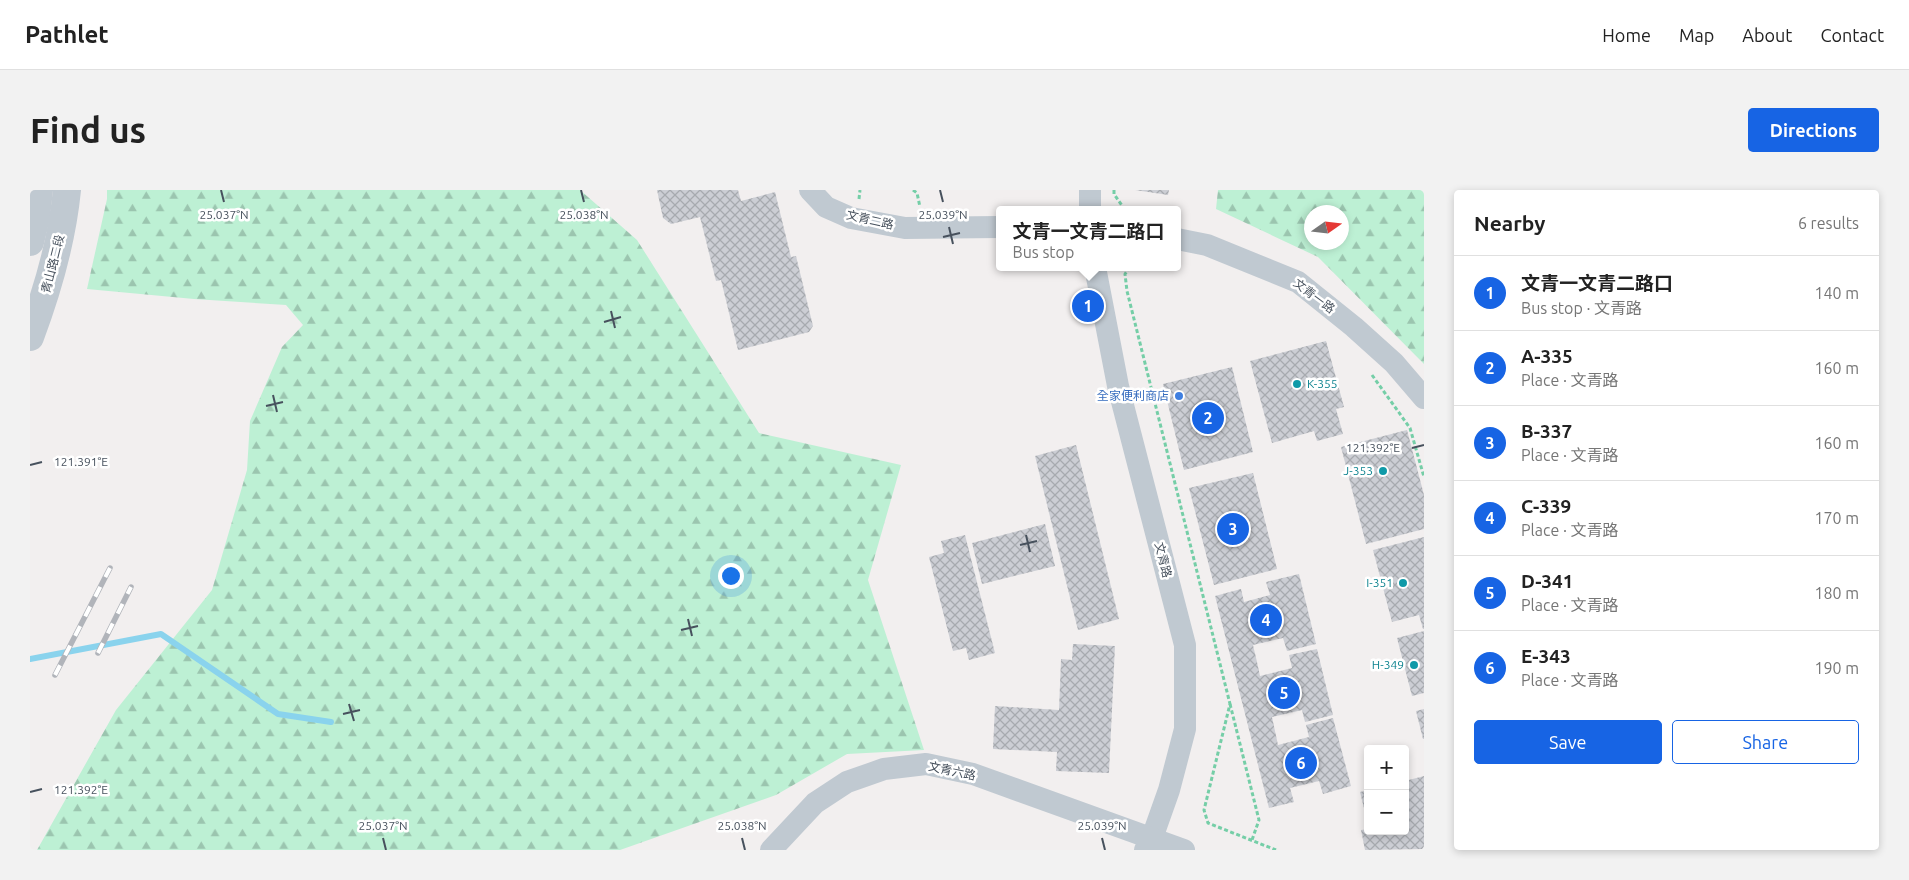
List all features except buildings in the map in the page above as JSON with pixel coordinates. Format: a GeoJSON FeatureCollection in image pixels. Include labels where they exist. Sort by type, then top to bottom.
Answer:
{"type":"FeatureCollection","features":[{"type":"Feature","properties":{"kind":"street"},"geometry":{"type":"LineString","coordinates":[[30,242],[36,217],[39,190]]}},
{"type":"Feature","properties":{"kind":"street","name":"青山路二段"},"geometry":{"type":"LineString","coordinates":[[30,337],[46,295],[64,217],[67,190]]}},
{"type":"Feature","properties":{"kind":"street","name":"文青二路"},"geometry":{"type":"LineString","coordinates":[[810,190],[826,207],[851,218],[905,228],[996,227]]}},
{"type":"Feature","properties":{"kind":"street"},"geometry":{"type":"LineString","coordinates":[[1090,190],[1090,206]]}},
{"type":"Feature","properties":{"kind":"street","name":"文青一路"},"geometry":{"type":"LineString","coordinates":[[1181,240],[1207,245],[1298,282],[1394,362],[1424,398]]}},
{"type":"Feature","properties":{"kind":"street","name":"文青路"},"geometry":{"type":"LineString","coordinates":[[1096,271],[1118,386],[1185,645],[1185,728],[1169,790],[1148,844]]}},
{"type":"Feature","properties":{"kind":"street","name":"文青六路"},"geometry":{"type":"LineString","coordinates":[[771,850],[815,803],[847,782],[884,769],[926,764],[973,774],[1148,844],[1184,850]]}},
{"type":"Feature","properties":{"kind":"path"},"geometry":{"type":"LineString","coordinates":[[913,190],[917,192],[921,211]]}},
{"type":"Feature","properties":{"kind":"path"},"geometry":{"type":"LineString","coordinates":[[1114,190],[1114,194],[1122,206]]}},
{"type":"Feature","properties":{"kind":"path"},"geometry":{"type":"LineString","coordinates":[[1127,271],[1125,274],[1127,291],[1259,820],[1252,840]]}},
{"type":"Feature","properties":{"kind":"path"},"geometry":{"type":"LineString","coordinates":[[1382,380],[1368,370],[1410,428],[1424,477]]}},
{"type":"Feature","properties":{"kind":"path"},"geometry":{"type":"LineString","coordinates":[[1230,704],[1204,810],[1208,823],[1276,850]]}},
{"type":"Feature","properties":{"kind":"green space"},"geometry":{"type":"Polygon","coordinates":[[[107,190],[580,190],[637,240],[759,433],[901,465],[868,580],[924,750],[847,754],[776,795],[620,850],[37,850],[116,710],[212,590],[247,470],[250,421],[282,347],[303,325],[286,305],[87,289],[107,199],[107,190]]]}},
{"type":"Feature","properties":{"kind":"green space"},"geometry":{"type":"Polygon","coordinates":[[[1218,190],[1424,190],[1424,364],[1318,257],[1216,209],[1218,190]]]}},
{"type":"Feature","properties":{"kind":"waterway"},"geometry":{"type":"LineString","coordinates":[[30,659],[161,634],[278,714],[331,722]]}},
{"type":"Feature","properties":{"kind":"railway"},"geometry":{"type":"LineString","coordinates":[[55,675],[110,568]]}},
{"type":"Feature","properties":{"kind":"railway"},"geometry":{"type":"LineString","coordinates":[[98,653],[131,587]]}},
{"type":"Feature","properties":{"kind":"place","name":"文青一文青二路口"},"geometry":{"type":"Point","coordinates":[1088,306]}},
{"type":"Feature","properties":{"kind":"place","name":"K-355"},"geometry":{"type":"Point","coordinates":[1297,384]}},
{"type":"Feature","properties":{"kind":"place","name":"全家便利商店"},"geometry":{"type":"Point","coordinates":[1179,396]}},
{"type":"Feature","properties":{"kind":"place","name":"A-335"},"geometry":{"type":"Point","coordinates":[1208,418]}},
{"type":"Feature","properties":{"kind":"place","name":"J-353"},"geometry":{"type":"Point","coordinates":[1383,471]}},
{"type":"Feature","properties":{"kind":"place","name":"B-337"},"geometry":{"type":"Point","coordinates":[1233,529]}},
{"type":"Feature","properties":{"kind":"place","name":"I-351"},"geometry":{"type":"Point","coordinates":[1403,583]}},
{"type":"Feature","properties":{"kind":"place","name":"C-339"},"geometry":{"type":"Point","coordinates":[1266,620]}},
{"type":"Feature","properties":{"kind":"place","name":"H-349"},"geometry":{"type":"Point","coordinates":[1414,665]}},
{"type":"Feature","properties":{"kind":"place","name":"D-341"},"geometry":{"type":"Point","coordinates":[1284,693]}},
{"type":"Feature","properties":{"kind":"place","name":"E-343"},"geometry":{"type":"Point","coordinates":[1301,763]}}]}
